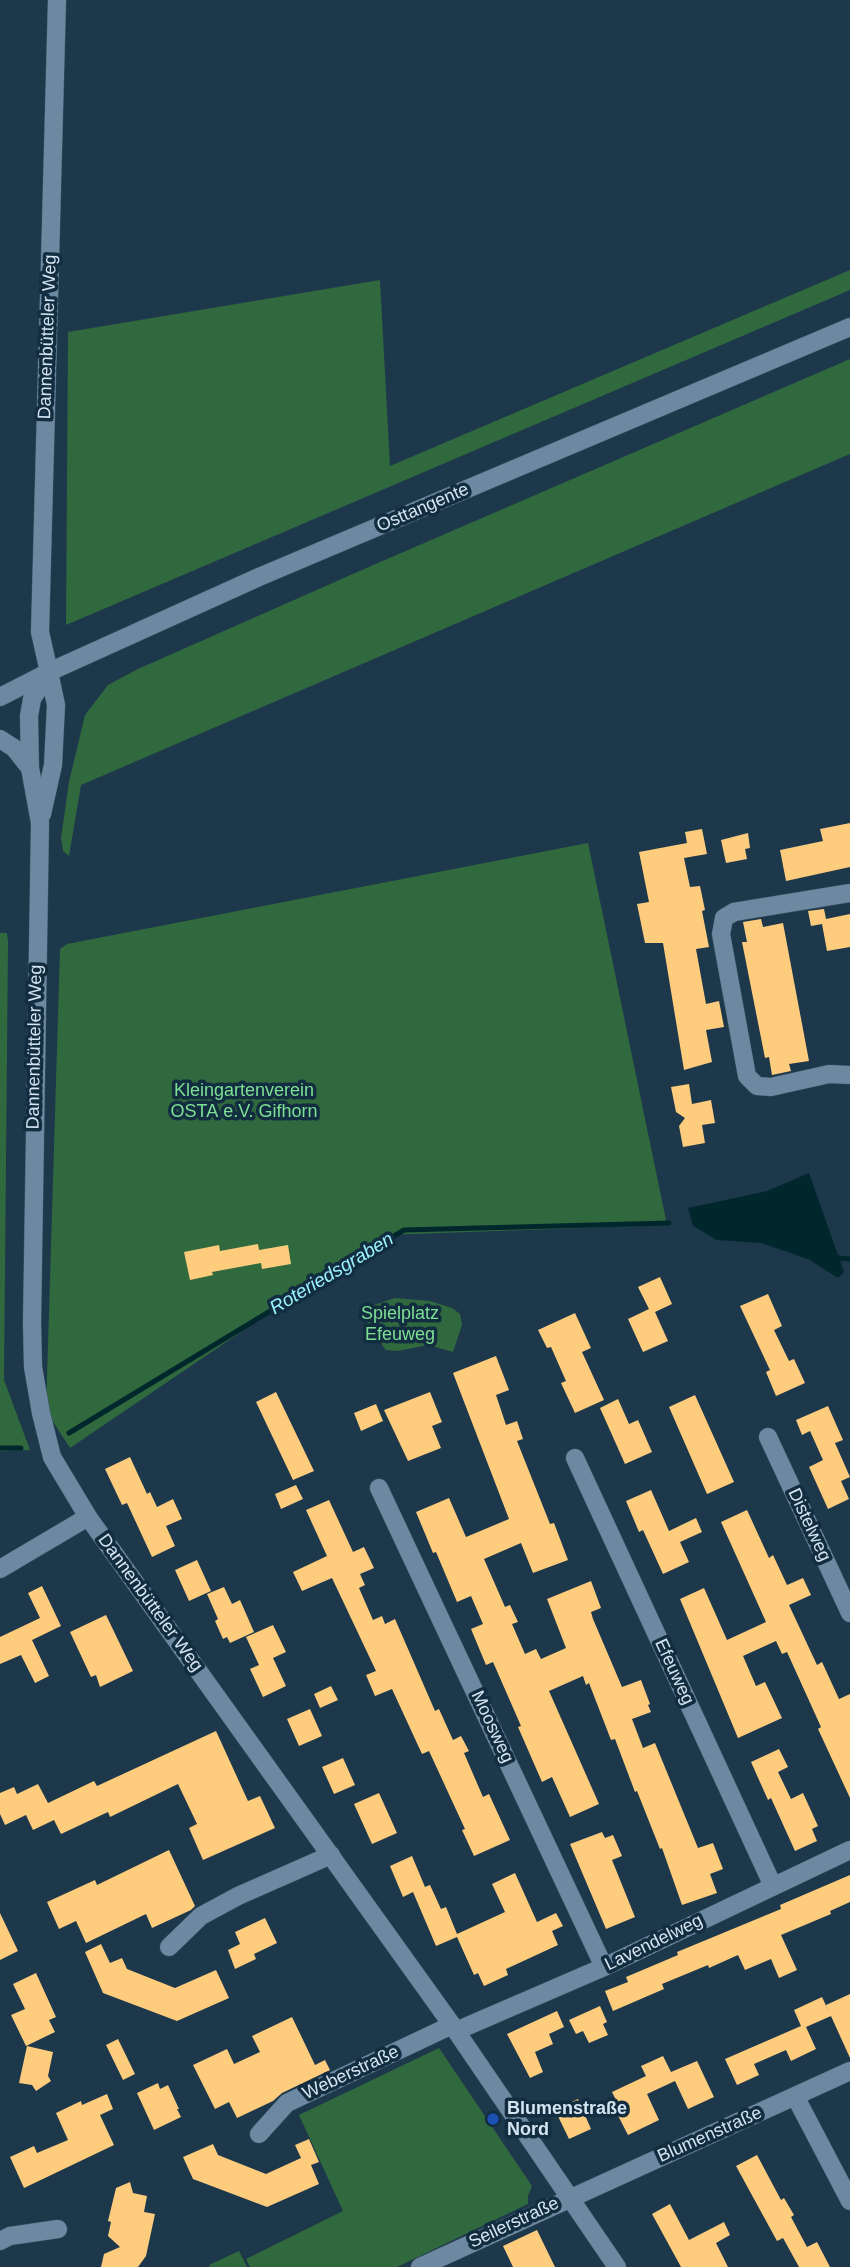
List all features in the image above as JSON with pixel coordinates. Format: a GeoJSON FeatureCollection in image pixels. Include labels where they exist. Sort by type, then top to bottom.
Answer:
{"type":"FeatureCollection","features":[{"type":"Feature","properties":{"kind":"street","name":"Dannenbütteler Weg"},"geometry":{"type":"LineString","coordinates":[[40,823],[53,765],[56,705],[40,632],[57,0]]}},
{"type":"Feature","properties":{"kind":"street","name":"Osttangente"},"geometry":{"type":"LineString","coordinates":[[0,697],[259,577],[850,327]]}},
{"type":"Feature","properties":{"kind":"street","name":"Dannenbütteler Weg"},"geometry":{"type":"LineString","coordinates":[[49,672],[32,699],[29,716],[30,768],[40,823],[32,1233],[33,1367],[52,1457],[88,1517],[454,2028],[617,2267]]}},
{"type":"Feature","properties":{"kind":"street"},"geometry":{"type":"LineString","coordinates":[[0,739],[14,748],[30,768]]}},
{"type":"Feature","properties":{"kind":"street"},"geometry":{"type":"LineString","coordinates":[[850,893],[734,912],[724,918],[722,934],[747,1076],[757,1086],[771,1087],[829,1074],[850,1074]]}},
{"type":"Feature","properties":{"kind":"street","name":"Distelweg"},"geometry":{"type":"LineString","coordinates":[[768,1437],[850,1614]]}},
{"type":"Feature","properties":{"kind":"street","name":"Efeuweg"},"geometry":{"type":"LineString","coordinates":[[575,1458],[773,1886]]}},
{"type":"Feature","properties":{"kind":"street","name":"Moosweg"},"geometry":{"type":"LineString","coordinates":[[379,1488],[604,1967]]}},
{"type":"Feature","properties":{"kind":"street"},"geometry":{"type":"LineString","coordinates":[[0,1569],[88,1517]]}},
{"type":"Feature","properties":{"kind":"street","name":"Lavendelweg"},"geometry":{"type":"LineString","coordinates":[[454,2028],[604,1967],[850,1850]]}},
{"type":"Feature","properties":{"kind":"street"},"geometry":{"type":"LineString","coordinates":[[169,1947],[201,1916],[238,1896],[331,1855]]}},
{"type":"Feature","properties":{"kind":"street","name":"Weberstraße"},"geometry":{"type":"LineString","coordinates":[[259,2134],[287,2103],[454,2028]]}},
{"type":"Feature","properties":{"kind":"street","name":"Blumenstraße"},"geometry":{"type":"LineString","coordinates":[[569,2198],[850,2071]]}},
{"type":"Feature","properties":{"kind":"street"},"geometry":{"type":"LineString","coordinates":[[795,2096],[850,2201]]}},
{"type":"Feature","properties":{"kind":"street","name":"Seilerstraße"},"geometry":{"type":"LineString","coordinates":[[421,2267],[569,2198]]}},
{"type":"Feature","properties":{"kind":"street"},"geometry":{"type":"LineString","coordinates":[[0,2241],[10,2236],[58,2229]]}},
{"type":"Feature","properties":{"kind":"green space"},"geometry":{"type":"Polygon","coordinates":[[[850,270],[850,290],[66,625],[68,332],[380,280],[390,466],[850,270]]]}},
{"type":"Feature","properties":{"kind":"green space"},"geometry":{"type":"Polygon","coordinates":[[[850,359],[850,454],[81,785],[69,856],[63,851],[61,838],[69,782],[85,715],[108,685],[138,669],[371,566],[850,359]]]}},
{"type":"Feature","properties":{"kind":"green space","name":"Kleingartenverein OSTA e.V. Gifhorn"},"geometry":{"type":"Polygon","coordinates":[[[588,843],[667,1225],[384,1235],[70,1448],[46,1411],[60,949],[67,944],[588,843]]]}},
{"type":"Feature","properties":{"kind":"green space"},"geometry":{"type":"Polygon","coordinates":[[[0,933],[7,933],[8,942],[4,1380],[30,1450],[0,1451],[0,933]]]}},
{"type":"Feature","properties":{"kind":"green space","name":"Spielplatz Efeuweg"},"geometry":{"type":"Polygon","coordinates":[[[395,1298],[430,1301],[452,1308],[460,1314],[462,1325],[453,1352],[428,1345],[398,1351],[386,1350],[370,1329],[364,1313],[374,1305],[395,1298]]]}},
{"type":"Feature","properties":{"kind":"green space"},"geometry":{"type":"Polygon","coordinates":[[[439,2048],[532,2186],[528,2204],[397,2267],[250,2267],[246,2259],[343,2211],[299,2115],[439,2048]]]}},
{"type":"Feature","properties":{"kind":"green space"},"geometry":{"type":"Polygon","coordinates":[[[239,2251],[247,2267],[210,2267],[209,2265],[239,2251]]]}},
{"type":"Feature","properties":{"kind":"shaded area"},"geometry":{"type":"Polygon","coordinates":[[[809,1173],[844,1272],[838,1278],[808,1259],[761,1243],[717,1240],[693,1226],[688,1208],[767,1191],[809,1173]]]}},
{"type":"Feature","properties":{"kind":"building"},"geometry":{"type":"Polygon","coordinates":[[[850,823],[850,867],[786,881],[780,850],[823,841],[820,829],[850,823]]]}},
{"type":"Feature","properties":{"kind":"building"},"geometry":{"type":"Polygon","coordinates":[[[702,829],[707,854],[684,858],[690,887],[700,886],[705,910],[702,911],[709,947],[696,949],[706,1004],[719,1001],[724,1027],[706,1030],[712,1062],[684,1070],[663,943],[645,943],[637,904],[649,902],[639,852],[687,843],[685,832],[702,829]]]}},
{"type":"Feature","properties":{"kind":"building"},"geometry":{"type":"Polygon","coordinates":[[[748,833],[750,848],[745,849],[747,859],[726,863],[721,840],[748,833]]]}},
{"type":"Feature","properties":{"kind":"building"},"geometry":{"type":"Polygon","coordinates":[[[824,909],[826,919],[850,914],[850,947],[827,951],[822,924],[811,926],[808,911],[824,909]]]}},
{"type":"Feature","properties":{"kind":"building"},"geometry":{"type":"Polygon","coordinates":[[[761,919],[763,927],[783,923],[809,1061],[789,1064],[791,1071],[772,1075],[769,1057],[765,1058],[742,942],[747,942],[743,922],[761,919]]]}},
{"type":"Feature","properties":{"kind":"building"},"geometry":{"type":"Polygon","coordinates":[[[689,1084],[692,1104],[711,1100],[715,1123],[702,1125],[705,1143],[683,1147],[679,1126],[685,1118],[676,1112],[671,1087],[689,1084]]]}},
{"type":"Feature","properties":{"kind":"building"},"geometry":{"type":"Polygon","coordinates":[[[258,1244],[259,1250],[288,1245],[291,1264],[262,1269],[261,1263],[212,1272],[213,1275],[190,1280],[184,1252],[219,1245],[220,1251],[258,1244]]]}},
{"type":"Feature","properties":{"kind":"building"},"geometry":{"type":"Polygon","coordinates":[[[660,1277],[672,1304],[655,1312],[668,1341],[643,1352],[628,1319],[649,1309],[638,1287],[660,1277]]]}},
{"type":"Feature","properties":{"kind":"building"},"geometry":{"type":"Polygon","coordinates":[[[768,1294],[782,1326],[774,1330],[789,1361],[794,1359],[805,1383],[776,1396],[766,1372],[770,1370],[740,1306],[768,1294]]]}},
{"type":"Feature","properties":{"kind":"building"},"geometry":{"type":"Polygon","coordinates":[[[575,1313],[591,1348],[582,1352],[604,1400],[575,1413],[561,1383],[566,1381],[551,1347],[547,1348],[538,1330],[575,1313]]]}},
{"type":"Feature","properties":{"kind":"building"},"geometry":{"type":"Polygon","coordinates":[[[496,1356],[509,1390],[496,1395],[506,1425],[517,1421],[523,1439],[517,1441],[550,1524],[554,1523],[568,1560],[533,1573],[521,1543],[484,1559],[505,1607],[510,1605],[518,1622],[512,1624],[525,1654],[536,1649],[541,1659],[566,1648],[547,1599],[591,1581],[601,1608],[591,1612],[593,1619],[622,1687],[641,1680],[650,1704],[648,1705],[651,1712],[632,1719],[643,1748],[655,1743],[698,1848],[713,1843],[723,1869],[710,1874],[717,1893],[682,1905],[662,1848],[660,1849],[637,1791],[635,1792],[615,1739],[611,1740],[589,1683],[586,1685],[583,1676],[549,1691],[599,1804],[570,1817],[552,1777],[542,1782],[493,1662],[486,1665],[471,1629],[483,1624],[471,1596],[457,1602],[416,1512],[449,1498],[466,1537],[509,1519],[453,1373],[496,1356]]]}},
{"type":"Feature","properties":{"kind":"building"},"geometry":{"type":"Polygon","coordinates":[[[276,1392],[314,1471],[293,1480],[256,1402],[276,1392]]]}},
{"type":"Feature","properties":{"kind":"building"},"geometry":{"type":"Polygon","coordinates":[[[430,1392],[442,1422],[432,1426],[441,1448],[408,1461],[384,1410],[430,1392]]]}},
{"type":"Feature","properties":{"kind":"building"},"geometry":{"type":"Polygon","coordinates":[[[695,1395],[734,1482],[707,1494],[669,1407],[695,1395]]]}},
{"type":"Feature","properties":{"kind":"building"},"geometry":{"type":"Polygon","coordinates":[[[618,1399],[629,1424],[638,1420],[652,1452],[625,1464],[600,1408],[618,1399]]]}},
{"type":"Feature","properties":{"kind":"building"},"geometry":{"type":"Polygon","coordinates":[[[376,1404],[383,1421],[361,1431],[354,1413],[376,1404]]]}},
{"type":"Feature","properties":{"kind":"building"},"geometry":{"type":"Polygon","coordinates":[[[828,1406],[843,1440],[835,1443],[850,1477],[841,1481],[849,1499],[828,1509],[809,1467],[823,1460],[810,1431],[802,1435],[796,1420],[828,1406]]]}},
{"type":"Feature","properties":{"kind":"building"},"geometry":{"type":"Polygon","coordinates":[[[130,1457],[147,1494],[150,1492],[157,1507],[173,1499],[182,1519],[166,1526],[175,1546],[152,1557],[127,1503],[122,1505],[105,1469],[130,1457]]]}},
{"type":"Feature","properties":{"kind":"building"},"geometry":{"type":"Polygon","coordinates":[[[296,1485],[303,1499],[281,1509],[275,1494],[296,1485]]]}},
{"type":"Feature","properties":{"kind":"building"},"geometry":{"type":"Polygon","coordinates":[[[651,1490],[669,1531],[696,1518],[702,1532],[680,1542],[689,1562],[663,1574],[643,1530],[639,1532],[626,1501],[651,1490]]]}},
{"type":"Feature","properties":{"kind":"building"},"geometry":{"type":"Polygon","coordinates":[[[329,1500],[353,1552],[364,1547],[374,1568],[360,1574],[365,1585],[359,1588],[373,1620],[382,1616],[385,1624],[395,1619],[435,1711],[439,1709],[453,1740],[461,1736],[469,1751],[464,1753],[483,1797],[489,1794],[510,1840],[474,1856],[462,1830],[465,1829],[429,1751],[422,1754],[392,1689],[375,1696],[366,1675],[376,1671],[332,1578],[302,1591],[293,1572],[327,1556],[306,1510],[329,1500]]]}},
{"type":"Feature","properties":{"kind":"building"},"geometry":{"type":"Polygon","coordinates":[[[747,1510],[769,1558],[773,1555],[787,1585],[803,1578],[811,1595],[789,1605],[817,1665],[822,1662],[839,1699],[850,1694],[850,1798],[787,1652],[782,1654],[776,1641],[743,1656],[756,1686],[765,1682],[782,1718],[738,1738],[680,1599],[704,1588],[727,1640],[766,1622],[721,1522],[747,1510]]]}},
{"type":"Feature","properties":{"kind":"building"},"geometry":{"type":"Polygon","coordinates":[[[197,1560],[211,1591],[189,1601],[175,1570],[197,1560]]]}},
{"type":"Feature","properties":{"kind":"building"},"geometry":{"type":"Polygon","coordinates":[[[42,1586],[61,1626],[32,1640],[49,1676],[35,1683],[21,1655],[0,1664],[0,1637],[40,1618],[28,1593],[42,1586]]]}},
{"type":"Feature","properties":{"kind":"building"},"geometry":{"type":"Polygon","coordinates":[[[224,1587],[232,1604],[240,1600],[254,1632],[230,1643],[227,1637],[223,1639],[207,1594],[224,1587]]]}},
{"type":"Feature","properties":{"kind":"building"},"geometry":{"type":"Polygon","coordinates":[[[106,1615],[133,1671],[100,1687],[96,1675],[91,1677],[70,1632],[106,1615]]]}},
{"type":"Feature","properties":{"kind":"building"},"geometry":{"type":"Polygon","coordinates":[[[273,1625],[286,1652],[273,1658],[286,1686],[263,1697],[250,1669],[259,1665],[246,1637],[273,1625]]]}},
{"type":"Feature","properties":{"kind":"building"},"geometry":{"type":"Polygon","coordinates":[[[331,1686],[338,1700],[320,1708],[314,1694],[331,1686]]]}},
{"type":"Feature","properties":{"kind":"building"},"geometry":{"type":"Polygon","coordinates":[[[310,1709],[322,1736],[299,1746],[287,1719],[310,1709]]]}},
{"type":"Feature","properties":{"kind":"building"},"geometry":{"type":"Polygon","coordinates":[[[216,1731],[248,1801],[260,1796],[275,1828],[203,1860],[189,1828],[197,1824],[178,1784],[110,1817],[108,1812],[61,1834],[54,1820],[33,1830],[26,1815],[5,1825],[0,1814],[0,1793],[14,1787],[17,1794],[38,1784],[48,1803],[94,1781],[97,1786],[216,1731]]]}},
{"type":"Feature","properties":{"kind":"building"},"geometry":{"type":"Polygon","coordinates":[[[779,1749],[788,1767],[778,1772],[791,1799],[803,1793],[818,1826],[812,1829],[817,1841],[795,1851],[751,1762],[779,1749]]]}},
{"type":"Feature","properties":{"kind":"building"},"geometry":{"type":"Polygon","coordinates":[[[343,1758],[355,1785],[334,1794],[322,1767],[343,1758]]]}},
{"type":"Feature","properties":{"kind":"building"},"geometry":{"type":"Polygon","coordinates":[[[379,1793],[397,1833],[372,1844],[354,1804],[379,1793]]]}},
{"type":"Feature","properties":{"kind":"building"},"geometry":{"type":"Polygon","coordinates":[[[602,1832],[605,1838],[613,1835],[622,1856],[612,1860],[635,1917],[606,1929],[570,1844],[602,1832]]]}},
{"type":"Feature","properties":{"kind":"building"},"geometry":{"type":"Polygon","coordinates":[[[169,1850],[195,1906],[191,1910],[152,1928],[146,1914],[86,1943],[76,1921],[59,1929],[47,1902],[95,1880],[97,1885],[169,1850]]]}},
{"type":"Feature","properties":{"kind":"building"},"geometry":{"type":"Polygon","coordinates":[[[412,1856],[425,1887],[430,1885],[441,1909],[446,1907],[457,1934],[505,1912],[492,1884],[515,1873],[537,1922],[556,1913],[563,1926],[552,1931],[558,1945],[506,1969],[508,1975],[484,1986],[478,1973],[474,1975],[457,1937],[436,1946],[413,1892],[403,1897],[390,1866],[412,1856]]]}},
{"type":"Feature","properties":{"kind":"building"},"geometry":{"type":"Polygon","coordinates":[[[850,1875],[850,1902],[830,1911],[831,1914],[781,1935],[797,1970],[779,1978],[771,1959],[745,1970],[738,1955],[662,1984],[664,1989],[613,2011],[605,1991],[628,1982],[626,1977],[678,1955],[677,1952],[781,1909],[780,1905],[850,1875]]]}},
{"type":"Feature","properties":{"kind":"building"},"geometry":{"type":"Polygon","coordinates":[[[0,1913],[18,1951],[0,1960],[0,1913]]]}},
{"type":"Feature","properties":{"kind":"building"},"geometry":{"type":"Polygon","coordinates":[[[265,1918],[277,1943],[254,1954],[256,1959],[235,1969],[228,1950],[240,1944],[235,1932],[265,1918]]]}},
{"type":"Feature","properties":{"kind":"building"},"geometry":{"type":"Polygon","coordinates":[[[101,1944],[110,1963],[122,1958],[127,1969],[175,1988],[216,1970],[229,1998],[177,2021],[103,1993],[85,1952],[101,1944]]]}},
{"type":"Feature","properties":{"kind":"building"},"geometry":{"type":"Polygon","coordinates":[[[36,1973],[56,2017],[49,2020],[55,2032],[26,2046],[11,2015],[25,2009],[13,1984],[36,1973]]]}},
{"type":"Feature","properties":{"kind":"building"},"geometry":{"type":"Polygon","coordinates":[[[850,1994],[850,2058],[826,2005],[850,1994]]]}},
{"type":"Feature","properties":{"kind":"building"},"geometry":{"type":"Polygon","coordinates":[[[822,1997],[831,2016],[806,2027],[816,2049],[791,2061],[786,2050],[754,2064],[759,2075],[737,2085],[725,2059],[801,2026],[794,2010],[822,1997]]]}},
{"type":"Feature","properties":{"kind":"building"},"geometry":{"type":"Polygon","coordinates":[[[600,2006],[607,2022],[603,2024],[608,2035],[589,2043],[583,2031],[576,2034],[569,2020],[600,2006]]]}},
{"type":"Feature","properties":{"kind":"building"},"geometry":{"type":"Polygon","coordinates":[[[557,2011],[564,2027],[549,2034],[553,2044],[535,2052],[543,2072],[530,2078],[507,2034],[557,2011]]]}},
{"type":"Feature","properties":{"kind":"building"},"geometry":{"type":"Polygon","coordinates":[[[292,2017],[315,2065],[325,2060],[330,2070],[237,2118],[229,2102],[215,2109],[193,2065],[227,2049],[234,2064],[260,2052],[252,2036],[292,2017]]]}},
{"type":"Feature","properties":{"kind":"building"},"geometry":{"type":"Polygon","coordinates":[[[118,2039],[135,2074],[123,2080],[106,2045],[118,2039]]]}},
{"type":"Feature","properties":{"kind":"building"},"geometry":{"type":"Polygon","coordinates":[[[27,2046],[53,2052],[48,2076],[51,2081],[36,2091],[32,2085],[19,2083],[27,2046]]]}},
{"type":"Feature","properties":{"kind":"building"},"geometry":{"type":"Polygon","coordinates":[[[663,2056],[671,2072],[697,2061],[714,2097],[688,2109],[675,2081],[647,2094],[659,2120],[628,2135],[610,2100],[615,2098],[612,2092],[646,2076],[641,2066],[663,2056]]]}},
{"type":"Feature","properties":{"kind":"building"},"geometry":{"type":"Polygon","coordinates":[[[158,2083],[160,2089],[168,2085],[181,2117],[154,2130],[137,2093],[158,2083]]]}},
{"type":"Feature","properties":{"kind":"building"},"geometry":{"type":"Polygon","coordinates":[[[107,2094],[113,2109],[100,2115],[114,2145],[24,2188],[10,2157],[34,2146],[37,2153],[68,2140],[56,2113],[81,2101],[82,2105],[107,2094]]]}},
{"type":"Feature","properties":{"kind":"building"},"geometry":{"type":"Polygon","coordinates":[[[578,2099],[591,2129],[569,2139],[555,2110],[578,2099]]]}},
{"type":"Feature","properties":{"kind":"building"},"geometry":{"type":"Polygon","coordinates":[[[309,2139],[319,2162],[311,2165],[319,2184],[267,2207],[193,2179],[183,2157],[213,2144],[218,2155],[266,2174],[301,2158],[295,2145],[309,2139]]]}},
{"type":"Feature","properties":{"kind":"building"},"geometry":{"type":"Polygon","coordinates":[[[757,2155],[781,2200],[784,2198],[794,2215],[791,2217],[807,2247],[817,2242],[830,2267],[799,2267],[783,2238],[777,2241],[736,2166],[757,2155]]]}},
{"type":"Feature","properties":{"kind":"building"},"geometry":{"type":"Polygon","coordinates":[[[130,2182],[133,2193],[147,2196],[144,2212],[155,2214],[146,2256],[138,2267],[101,2267],[104,2254],[120,2247],[108,2236],[111,2222],[108,2221],[116,2188],[130,2182]]]}},
{"type":"Feature","properties":{"kind":"building"},"geometry":{"type":"Polygon","coordinates":[[[670,2204],[689,2240],[724,2222],[730,2235],[716,2243],[728,2267],[681,2267],[652,2214],[670,2204]]]}},
{"type":"Feature","properties":{"kind":"building"},"geometry":{"type":"Polygon","coordinates":[[[537,2230],[555,2267],[513,2267],[503,2246],[537,2230]]]}},
{"type":"Feature","properties":{"kind":"waterway","name":"Roteriedsgraben"},"geometry":{"type":"LineString","coordinates":[[69,1433],[404,1230],[669,1223]]}},
{"type":"Feature","properties":{"kind":"waterway","name":"Roteriedsgraben"},"geometry":{"type":"LineString","coordinates":[[833,1254],[839,1258],[850,1259]]}},
{"type":"Feature","properties":{"kind":"waterway","name":"Roteriedsgraben"},"geometry":{"type":"LineString","coordinates":[[0,1448],[21,1448]]}},
{"type":"Feature","properties":{"kind":"place","name":"Blumenstraße Nord"},"geometry":{"type":"Point","coordinates":[493,2119]}}]}
